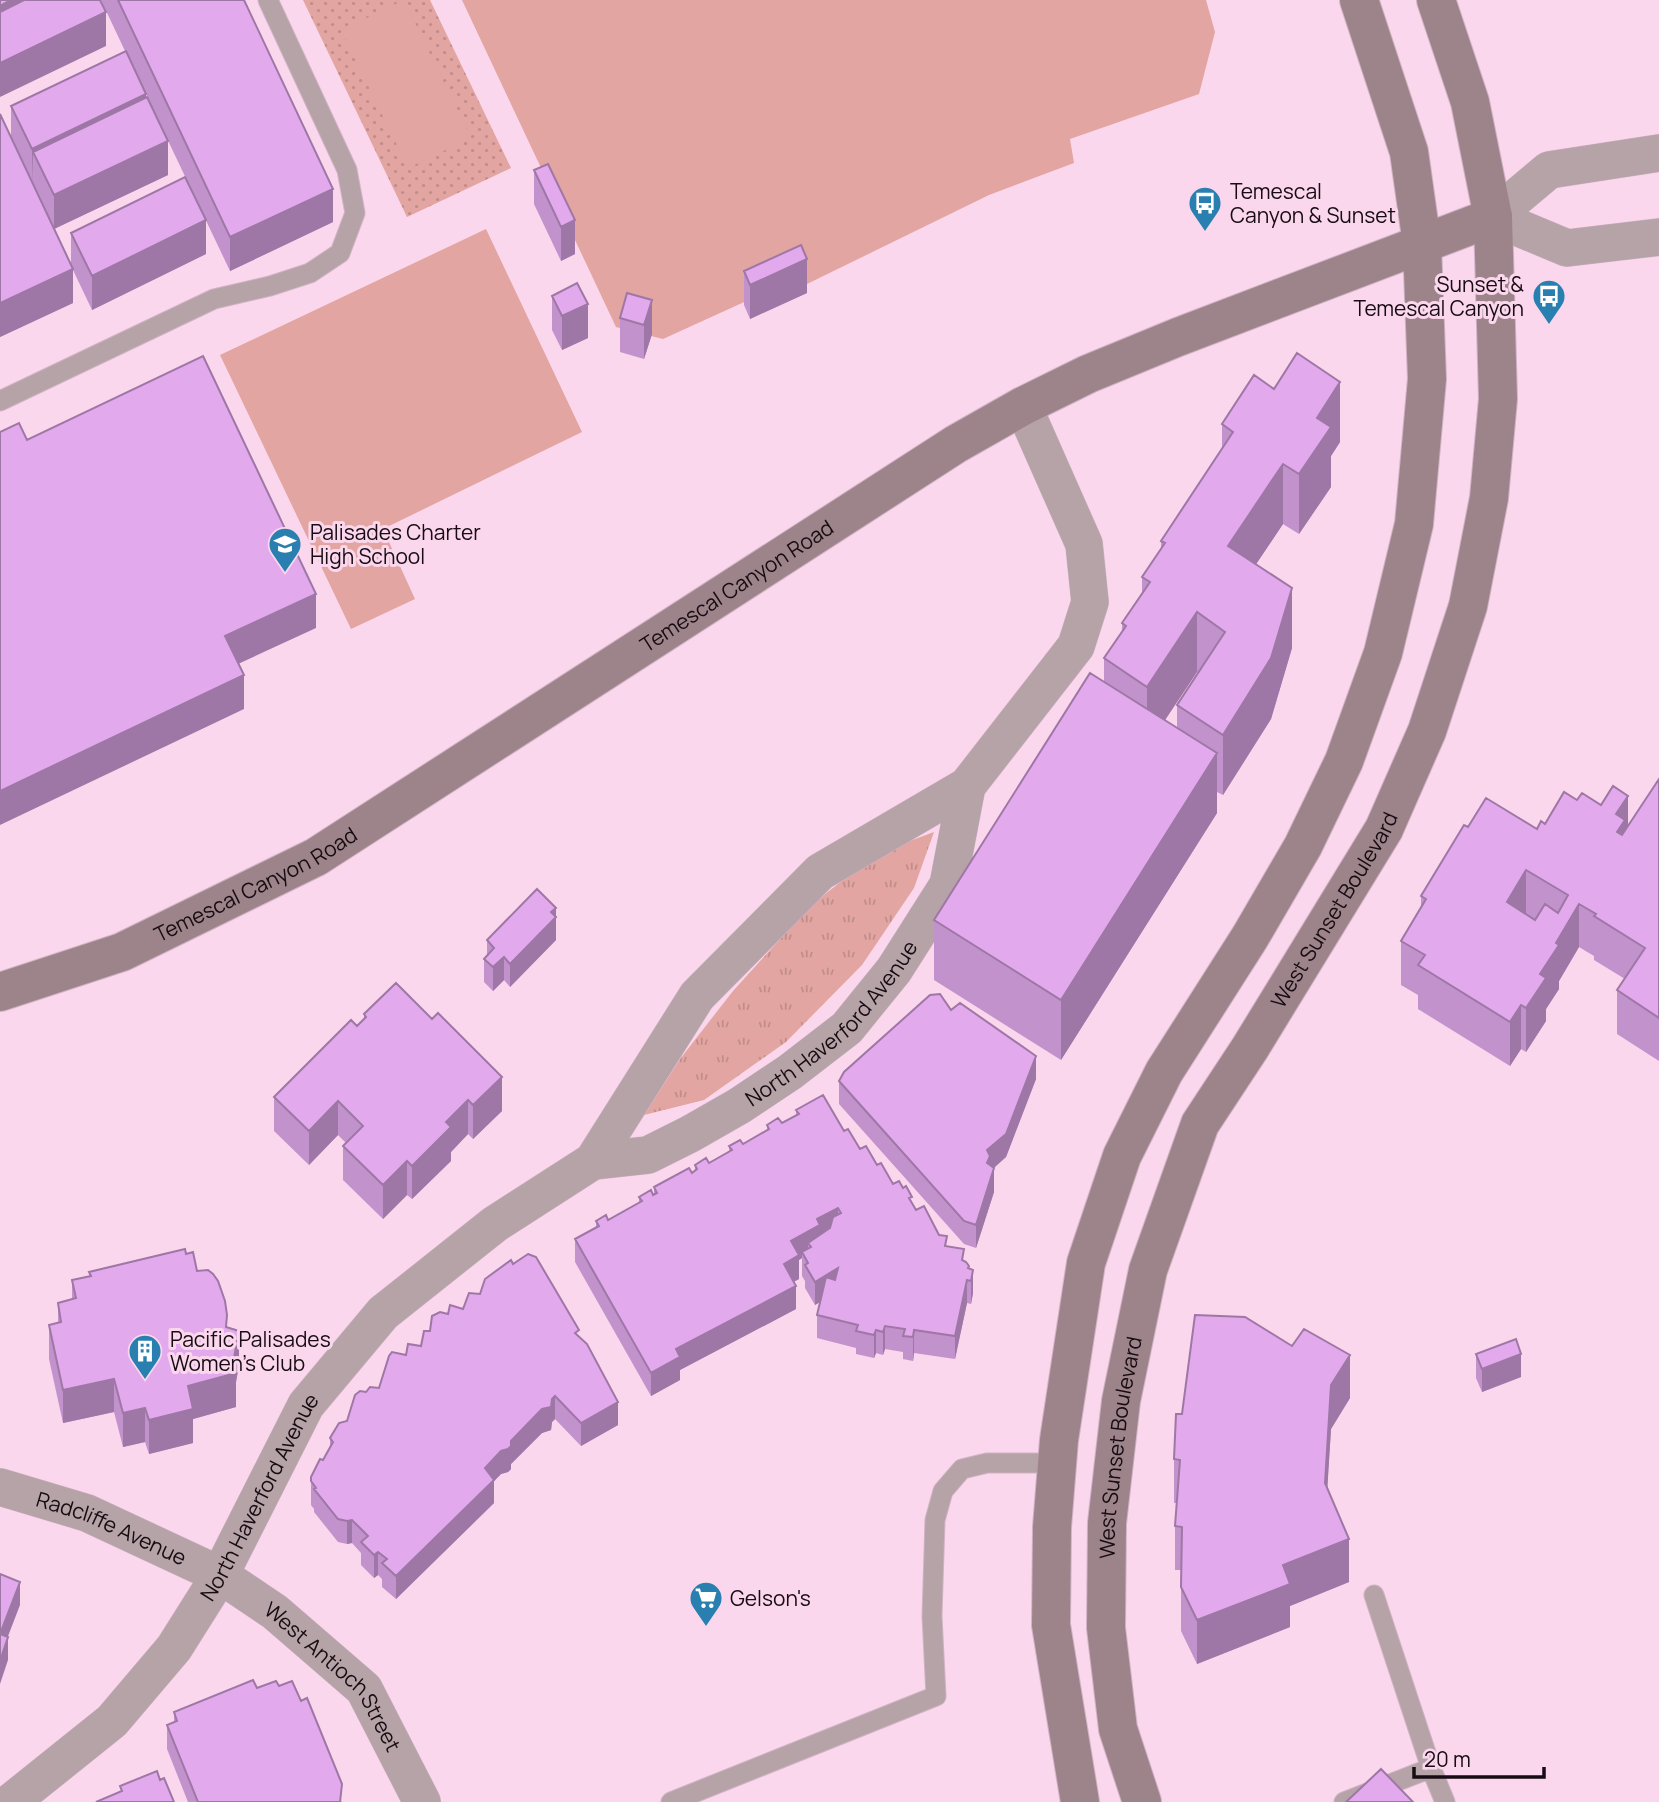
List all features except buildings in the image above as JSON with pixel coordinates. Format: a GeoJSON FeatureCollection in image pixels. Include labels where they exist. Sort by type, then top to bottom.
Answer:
{"type":"FeatureCollection","features":[{"type":"Feature","properties":{"kind":"main road"},"geometry":{"type":"LineString","coordinates":[[1080,1802],[1052,1625],[1052,1527],[1059,1440],[1086,1263],[1122,1156],[1164,1072],[1250,937],[1303,846],[1344,761],[1382,653],[1414,524],[1427,379],[1422,244],[1409,152],[1359,0]]}},
{"type":"Feature","properties":{"kind":"main road","name":"West Sunset Boulevard"},"geometry":{"type":"LineString","coordinates":[[1142,1802],[1118,1729],[1107,1628],[1107,1523],[1121,1401],[1148,1270],[1200,1124],[1384,829],[1427,731],[1468,606],[1489,498],[1498,399],[1493,217],[1470,102],[1436,0]]}},
{"type":"Feature","properties":{"kind":"main road","name":"Temescal Canyon Road"},"geometry":{"type":"LineString","coordinates":[[0,992],[122,952],[316,857],[935,458],[1023,406],[1088,374],[1178,337],[1493,217]]}},
{"type":"Feature","properties":{"kind":"street","name":"Temescal Canyon Road"},"geometry":{"type":"LineString","coordinates":[[1493,217],[1549,170],[1659,153]]}},
{"type":"Feature","properties":{"kind":"street"},"geometry":{"type":"LineString","coordinates":[[1493,217],[1567,248],[1659,237]]}},
{"type":"Feature","properties":{"kind":"street","name":"North Haverford Avenue"},"geometry":{"type":"LineString","coordinates":[[11,1802],[112,1721],[174,1648],[220,1575],[306,1405],[383,1313],[495,1224],[593,1161],[697,996],[820,872],[967,786],[1076,646],[1090,602],[1084,544],[1023,406]]}},
{"type":"Feature","properties":{"kind":"street","name":"North Haverford Avenue"},"geometry":{"type":"LineString","coordinates":[[593,1161],[648,1155],[679,1139],[739,1106],[790,1072],[847,1028],[894,970],[948,885],[967,786]]}},
{"type":"Feature","properties":{"kind":"street","name":"Radcliffe Avenue"},"geometry":{"type":"LineString","coordinates":[[0,1487],[87,1513],[220,1575]]}},
{"type":"Feature","properties":{"kind":"street","name":"West Antioch Street"},"geometry":{"type":"LineString","coordinates":[[220,1575],[275,1612],[364,1689],[422,1802]]}},
{"type":"Feature","properties":{"kind":"lane"},"geometry":{"type":"LineString","coordinates":[[0,401],[214,299],[310,274],[340,253],[355,213],[347,170],[268,0]]}},
{"type":"Feature","properties":{"kind":"lane"},"geometry":{"type":"LineString","coordinates":[[671,1802],[936,1696],[932,1616],[935,1520],[943,1491],[962,1469],[987,1463],[1057,1463]]}},
{"type":"Feature","properties":{"kind":"lane"},"geometry":{"type":"LineString","coordinates":[[1374,1595],[1444,1802]]}},
{"type":"Feature","properties":{"kind":"lane"},"geometry":{"type":"LineString","coordinates":[[1344,1802],[1431,1768]]}},
{"type":"Feature","properties":{"kind":"green space"},"geometry":{"type":"Polygon","coordinates":[[[303,0],[430,0],[511,168],[407,217],[303,0]]]}},
{"type":"Feature","properties":{"kind":"green space"},"geometry":{"type":"Polygon","coordinates":[[[404,0],[471,138],[408,168],[341,30],[404,0]]]}},
{"type":"Feature","properties":{"kind":"green space"},"geometry":{"type":"Polygon","coordinates":[[[462,0],[1206,0],[1215,32],[1199,94],[1070,139],[1074,163],[989,195],[807,284],[801,276],[663,339],[616,327],[462,0]]]}},
{"type":"Feature","properties":{"kind":"green space"},"geometry":{"type":"Polygon","coordinates":[[[486,229],[582,432],[383,529],[415,599],[351,629],[220,355],[486,229]]]}},
{"type":"Feature","properties":{"kind":"green space"},"geometry":{"type":"Polygon","coordinates":[[[934,832],[914,888],[862,965],[786,1042],[704,1100],[644,1115],[680,1059],[733,991],[808,908],[875,854],[934,832]]]}},
{"type":"Feature","properties":{"kind":"place","name":"Temescal Canyon & Sunset"},"geometry":{"type":"Point","coordinates":[1205,233]}},
{"type":"Feature","properties":{"kind":"place","name":"Sunset & Temescal Canyon"},"geometry":{"type":"Point","coordinates":[1549,326]}},
{"type":"Feature","properties":{"kind":"place","name":"Palisades Charter High School"},"geometry":{"type":"Point","coordinates":[285,574]}},
{"type":"Feature","properties":{"kind":"place","name":"Pacific Palisades Women's Club"},"geometry":{"type":"Point","coordinates":[145,1381]}},
{"type":"Feature","properties":{"kind":"place","name":"Gelson's"},"geometry":{"type":"Point","coordinates":[706,1628]}}]}
